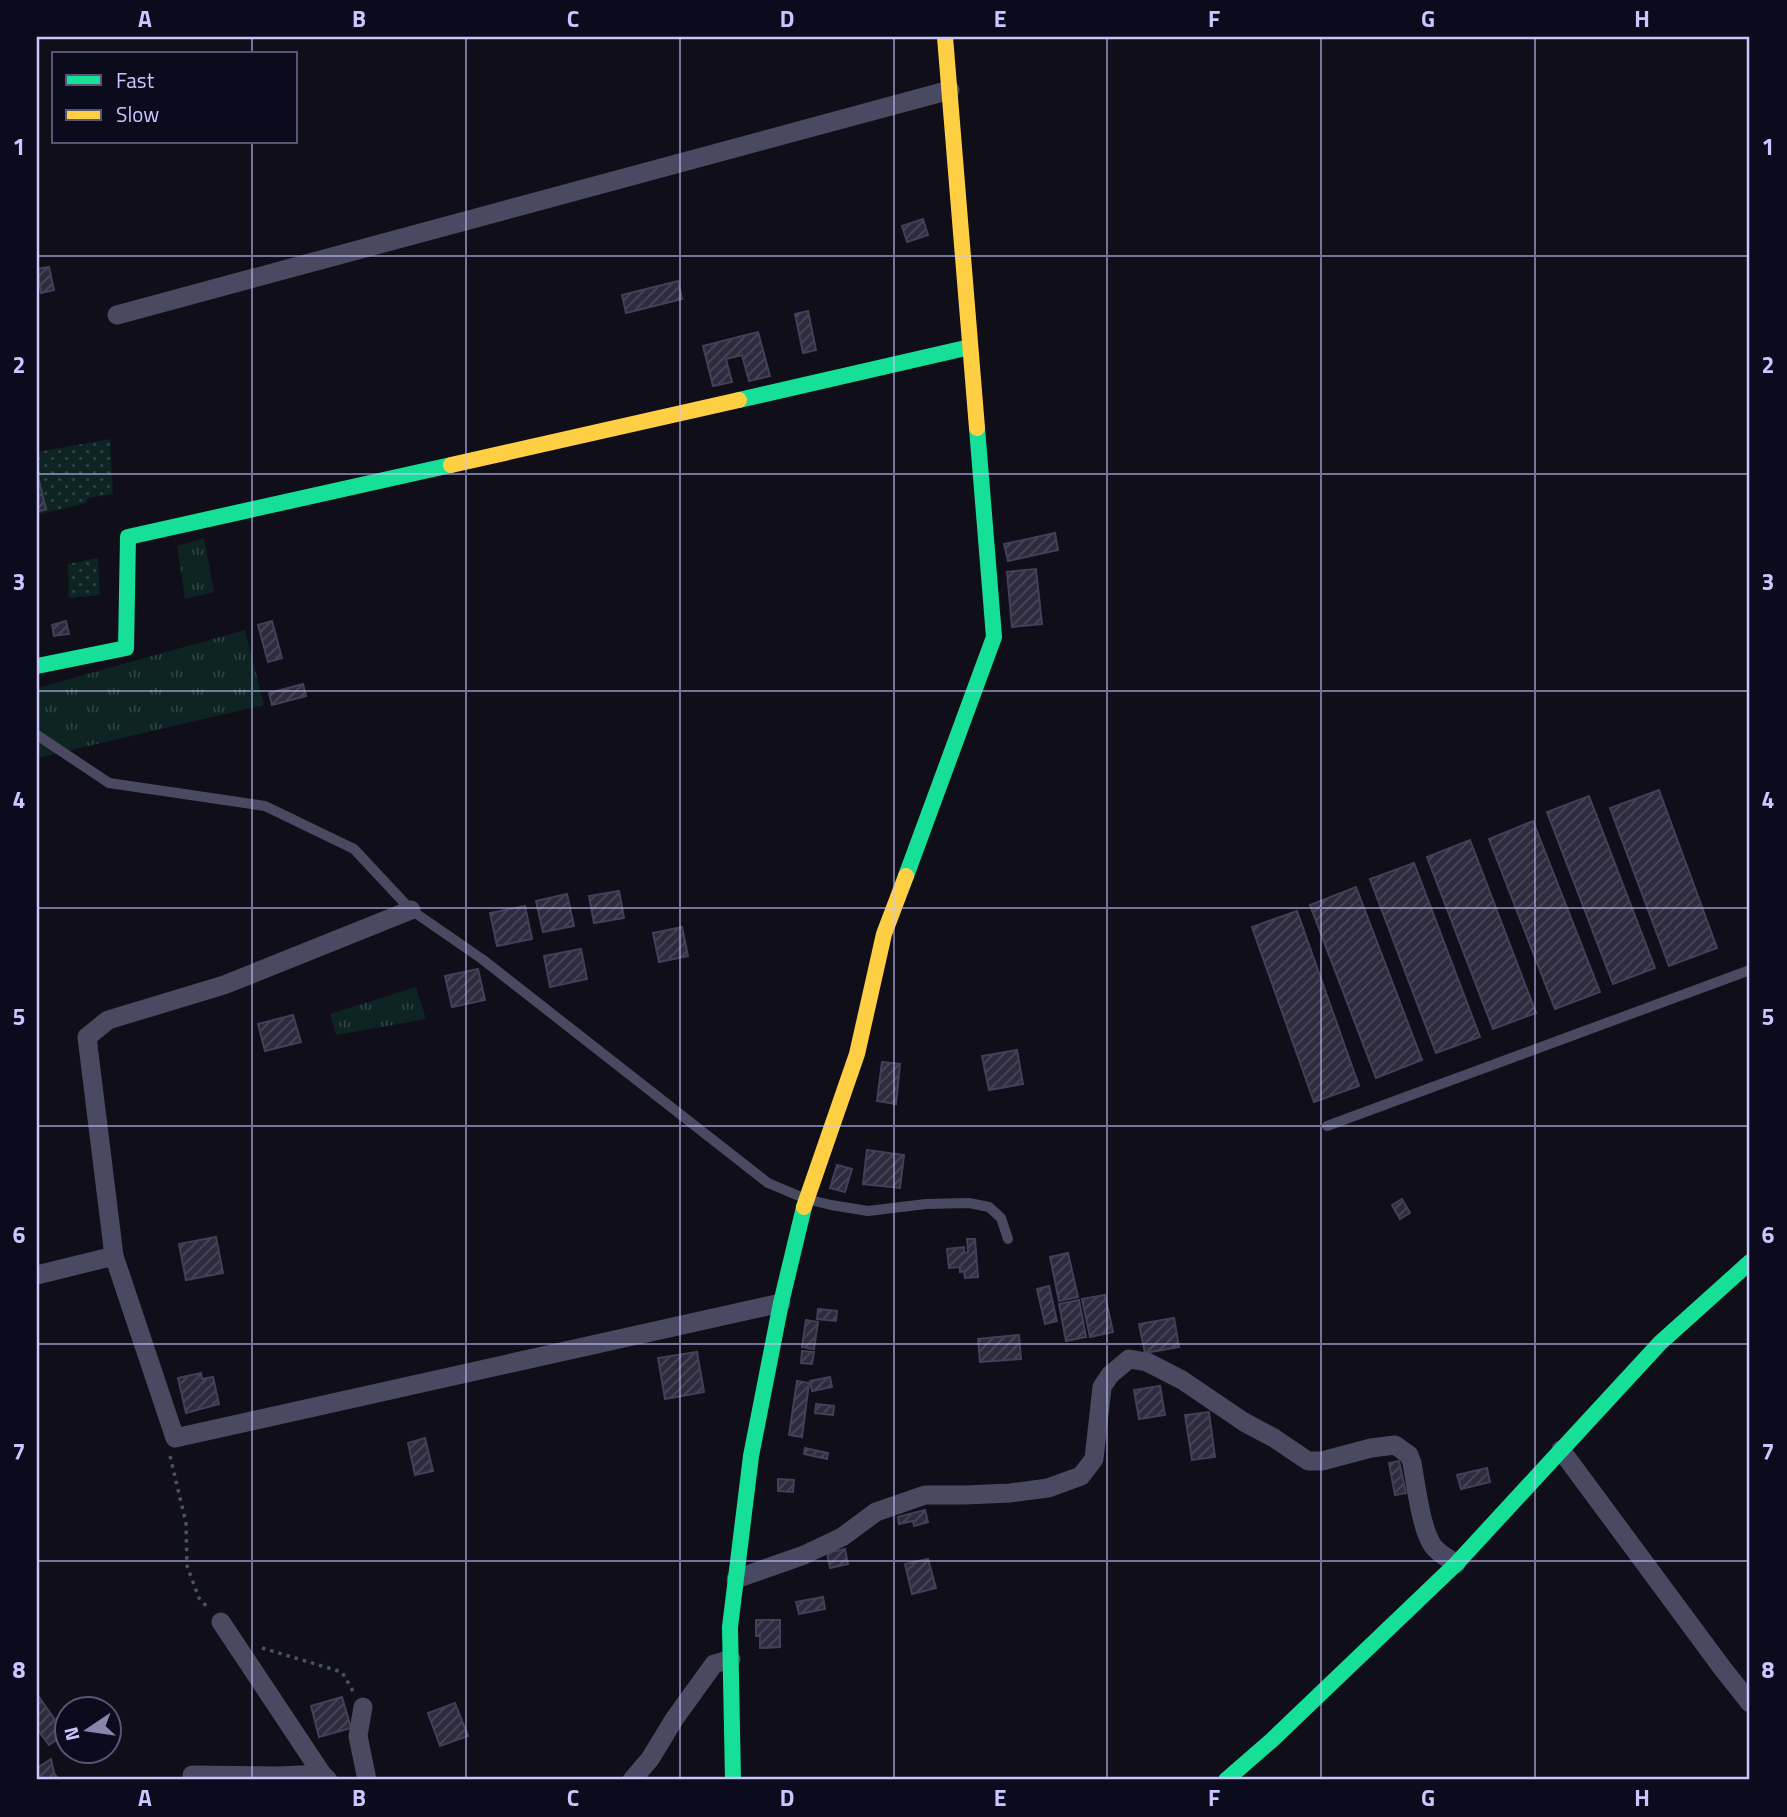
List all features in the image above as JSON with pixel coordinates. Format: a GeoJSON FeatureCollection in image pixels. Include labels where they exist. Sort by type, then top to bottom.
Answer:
{"type":"FeatureCollection","features":[{"type":"Feature","properties":{"kind":"street"},"geometry":{"type":"LineString","coordinates":[[733,1780],[730,1627],[751,1456],[781,1303],[806,1199],[857,1055],[884,934],[994,637],[945,37]]}},
{"type":"Feature","properties":{"kind":"street"},"geometry":{"type":"LineString","coordinates":[[117,315],[950,90]]}},
{"type":"Feature","properties":{"kind":"street"},"geometry":{"type":"LineString","coordinates":[[37,666],[126,648],[128,537],[970,346]]}},
{"type":"Feature","properties":{"kind":"street"},"geometry":{"type":"LineString","coordinates":[[411,910],[224,985],[108,1020],[87,1037],[114,1256],[175,1437],[781,1303]]}},
{"type":"Feature","properties":{"kind":"street"},"geometry":{"type":"LineString","coordinates":[[37,1275],[114,1256]]}},
{"type":"Feature","properties":{"kind":"street"},"geometry":{"type":"LineString","coordinates":[[1226,1780],[1272,1740],[1456,1564],[1660,1343],[1750,1262]]}},
{"type":"Feature","properties":{"kind":"street"},"geometry":{"type":"LineString","coordinates":[[736,1579],[804,1555],[842,1536],[876,1512],[925,1495],[1010,1493],[1048,1488],[1080,1476],[1094,1459],[1102,1387],[1110,1375],[1129,1359],[1147,1362],[1182,1380],[1308,1461],[1322,1461],[1395,1444],[1409,1455],[1426,1530],[1433,1545],[1440,1554],[1456,1564]]}},
{"type":"Feature","properties":{"kind":"street"},"geometry":{"type":"LineString","coordinates":[[1561,1450],[1750,1703]]}},
{"type":"Feature","properties":{"kind":"street"},"geometry":{"type":"LineString","coordinates":[[221,1622],[325,1777]]}},
{"type":"Feature","properties":{"kind":"street"},"geometry":{"type":"LineString","coordinates":[[632,1780],[650,1759],[675,1718],[714,1664],[731,1659]]}},
{"type":"Feature","properties":{"kind":"street"},"geometry":{"type":"LineString","coordinates":[[363,1707],[358,1736],[366,1780]]}},
{"type":"Feature","properties":{"kind":"street"},"geometry":{"type":"LineString","coordinates":[[192,1780],[192,1775],[325,1777]]}},
{"type":"Feature","properties":{"kind":"lane"},"geometry":{"type":"LineString","coordinates":[[37,735],[109,783],[265,806],[354,849],[411,910],[482,959],[768,1183],[806,1199],[868,1211],[926,1204],[969,1203],[989,1207],[1000,1218],[1008,1239]]}},
{"type":"Feature","properties":{"kind":"lane"},"geometry":{"type":"LineString","coordinates":[[1327,1126],[1750,970]]}},
{"type":"Feature","properties":{"kind":"path"},"geometry":{"type":"LineString","coordinates":[[169,1451],[186,1522],[187,1566],[199,1598],[221,1622]]}},
{"type":"Feature","properties":{"kind":"path"},"geometry":{"type":"LineString","coordinates":[[257,1647],[342,1672],[363,1707]]}},
{"type":"Feature","properties":{"kind":"green space"},"geometry":{"type":"Polygon","coordinates":[[[110,439],[113,494],[88,498],[86,503],[40,514],[37,452],[110,439]]]}},
{"type":"Feature","properties":{"kind":"green space"},"geometry":{"type":"Polygon","coordinates":[[[204,538],[214,592],[185,599],[177,546],[204,538]]]}},
{"type":"Feature","properties":{"kind":"green space"},"geometry":{"type":"Polygon","coordinates":[[[98,558],[100,595],[69,598],[68,564],[98,558]]]}},
{"type":"Feature","properties":{"kind":"green space"},"geometry":{"type":"Polygon","coordinates":[[[245,630],[264,705],[37,758],[37,688],[245,630]]]}},
{"type":"Feature","properties":{"kind":"green space"},"geometry":{"type":"Polygon","coordinates":[[[416,987],[426,1019],[336,1035],[330,1014],[416,987]]]}},
{"type":"Feature","properties":{"kind":"building"},"geometry":{"type":"Polygon","coordinates":[[[923,219],[928,235],[907,242],[902,226],[923,219]]]}},
{"type":"Feature","properties":{"kind":"building"},"geometry":{"type":"Polygon","coordinates":[[[49,267],[54,290],[41,293],[37,269],[49,267]]]}},
{"type":"Feature","properties":{"kind":"building"},"geometry":{"type":"Polygon","coordinates":[[[678,281],[682,299],[626,313],[622,295],[678,281]]]}},
{"type":"Feature","properties":{"kind":"building"},"geometry":{"type":"Polygon","coordinates":[[[808,311],[816,350],[803,353],[795,314],[808,311]]]}},
{"type":"Feature","properties":{"kind":"building"},"geometry":{"type":"Polygon","coordinates":[[[758,332],[770,376],[749,381],[742,355],[726,359],[732,382],[713,386],[703,346],[758,332]]]}},
{"type":"Feature","properties":{"kind":"building"},"geometry":{"type":"Polygon","coordinates":[[[37,473],[46,509],[37,512],[37,473]]]}},
{"type":"Feature","properties":{"kind":"building"},"geometry":{"type":"Polygon","coordinates":[[[1055,533],[1058,550],[1008,561],[1004,544],[1055,533]]]}},
{"type":"Feature","properties":{"kind":"building"},"geometry":{"type":"Polygon","coordinates":[[[1036,569],[1042,624],[1012,627],[1007,572],[1036,569]]]}},
{"type":"Feature","properties":{"kind":"building"},"geometry":{"type":"Polygon","coordinates":[[[66,621],[69,634],[54,636],[52,625],[66,621]]]}},
{"type":"Feature","properties":{"kind":"building"},"geometry":{"type":"Polygon","coordinates":[[[272,621],[282,658],[268,662],[258,625],[272,621]]]}},
{"type":"Feature","properties":{"kind":"building"},"geometry":{"type":"Polygon","coordinates":[[[303,684],[306,696],[272,705],[269,693],[303,684]]]}},
{"type":"Feature","properties":{"kind":"building"},"geometry":{"type":"Polygon","coordinates":[[[1659,790],[1717,948],[1669,966],[1610,808],[1659,790]]]}},
{"type":"Feature","properties":{"kind":"building"},"geometry":{"type":"Polygon","coordinates":[[[1589,796],[1655,968],[1613,984],[1547,812],[1589,796]]]}},
{"type":"Feature","properties":{"kind":"building"},"geometry":{"type":"Polygon","coordinates":[[[1533,821],[1600,992],[1555,1009],[1489,839],[1533,821]]]}},
{"type":"Feature","properties":{"kind":"building"},"geometry":{"type":"Polygon","coordinates":[[[1470,840],[1536,1013],[1493,1029],[1427,857],[1470,840]]]}},
{"type":"Feature","properties":{"kind":"building"},"geometry":{"type":"Polygon","coordinates":[[[1414,863],[1480,1037],[1436,1053],[1370,879],[1414,863]]]}},
{"type":"Feature","properties":{"kind":"building"},"geometry":{"type":"Polygon","coordinates":[[[1356,887],[1422,1060],[1376,1078],[1310,905],[1356,887]]]}},
{"type":"Feature","properties":{"kind":"building"},"geometry":{"type":"Polygon","coordinates":[[[619,891],[624,918],[594,923],[589,896],[619,891]]]}},
{"type":"Feature","properties":{"kind":"building"},"geometry":{"type":"Polygon","coordinates":[[[567,894],[574,926],[543,932],[536,901],[567,894]]]}},
{"type":"Feature","properties":{"kind":"building"},"geometry":{"type":"Polygon","coordinates":[[[525,906],[532,939],[497,946],[490,913],[525,906]]]}},
{"type":"Feature","properties":{"kind":"building"},"geometry":{"type":"Polygon","coordinates":[[[1297,911],[1359,1086],[1314,1102],[1252,927],[1297,911]]]}},
{"type":"Feature","properties":{"kind":"building"},"geometry":{"type":"Polygon","coordinates":[[[682,927],[688,956],[659,962],[653,933],[682,927]]]}},
{"type":"Feature","properties":{"kind":"building"},"geometry":{"type":"Polygon","coordinates":[[[581,949],[587,979],[550,987],[544,956],[581,949]]]}},
{"type":"Feature","properties":{"kind":"building"},"geometry":{"type":"Polygon","coordinates":[[[478,969],[485,1000],[452,1007],[445,976],[478,969]]]}},
{"type":"Feature","properties":{"kind":"building"},"geometry":{"type":"Polygon","coordinates":[[[293,1015],[301,1042],[265,1051],[258,1024],[293,1015]]]}},
{"type":"Feature","properties":{"kind":"building"},"geometry":{"type":"Polygon","coordinates":[[[1017,1050],[1023,1084],[989,1090],[982,1056],[1017,1050]]]}},
{"type":"Feature","properties":{"kind":"building"},"geometry":{"type":"Polygon","coordinates":[[[882,1062],[900,1064],[896,1104],[877,1101],[882,1062]]]}},
{"type":"Feature","properties":{"kind":"building"},"geometry":{"type":"Polygon","coordinates":[[[867,1150],[904,1155],[900,1188],[863,1184],[867,1150]]]}},
{"type":"Feature","properties":{"kind":"building"},"geometry":{"type":"Polygon","coordinates":[[[837,1165],[852,1169],[845,1192],[830,1188],[837,1165]]]}},
{"type":"Feature","properties":{"kind":"building"},"geometry":{"type":"Polygon","coordinates":[[[1402,1199],[1410,1213],[1400,1219],[1392,1205],[1402,1199]]]}},
{"type":"Feature","properties":{"kind":"building"},"geometry":{"type":"Polygon","coordinates":[[[216,1237],[223,1273],[186,1280],[179,1244],[216,1237]]]}},
{"type":"Feature","properties":{"kind":"building"},"geometry":{"type":"Polygon","coordinates":[[[967,1239],[975,1239],[978,1277],[965,1278],[960,1267],[949,1268],[947,1249],[964,1247],[964,1253],[968,1252],[967,1239]]]}},
{"type":"Feature","properties":{"kind":"building"},"geometry":{"type":"Polygon","coordinates":[[[1068,1253],[1078,1297],[1059,1301],[1050,1257],[1068,1253]]]}},
{"type":"Feature","properties":{"kind":"building"},"geometry":{"type":"Polygon","coordinates":[[[1049,1286],[1057,1321],[1045,1324],[1037,1289],[1049,1286]]]}},
{"type":"Feature","properties":{"kind":"building"},"geometry":{"type":"Polygon","coordinates":[[[1105,1295],[1113,1332],[1090,1337],[1082,1299],[1105,1295]]]}},
{"type":"Feature","properties":{"kind":"building"},"geometry":{"type":"Polygon","coordinates":[[[1079,1300],[1086,1337],[1066,1341],[1059,1304],[1079,1300]]]}},
{"type":"Feature","properties":{"kind":"building"},"geometry":{"type":"Polygon","coordinates":[[[818,1309],[837,1311],[836,1321],[817,1319],[818,1309]]]}},
{"type":"Feature","properties":{"kind":"building"},"geometry":{"type":"Polygon","coordinates":[[[1174,1318],[1179,1347],[1145,1353],[1139,1324],[1174,1318]]]}},
{"type":"Feature","properties":{"kind":"building"},"geometry":{"type":"Polygon","coordinates":[[[806,1320],[818,1322],[814,1349],[802,1347],[806,1320]]]}},
{"type":"Feature","properties":{"kind":"building"},"geometry":{"type":"Polygon","coordinates":[[[1019,1335],[1021,1359],[980,1362],[978,1339],[1019,1335]]]}},
{"type":"Feature","properties":{"kind":"building"},"geometry":{"type":"Polygon","coordinates":[[[802,1351],[814,1352],[812,1364],[801,1363],[802,1351]]]}},
{"type":"Feature","properties":{"kind":"building"},"geometry":{"type":"Polygon","coordinates":[[[697,1352],[704,1392],[665,1399],[658,1358],[697,1352]]]}},
{"type":"Feature","properties":{"kind":"building"},"geometry":{"type":"Polygon","coordinates":[[[201,1373],[202,1379],[213,1377],[219,1404],[186,1413],[178,1378],[201,1373]]]}},
{"type":"Feature","properties":{"kind":"building"},"geometry":{"type":"Polygon","coordinates":[[[830,1377],[832,1387],[812,1391],[810,1381],[830,1377]]]}},
{"type":"Feature","properties":{"kind":"building"},"geometry":{"type":"Polygon","coordinates":[[[797,1381],[809,1383],[802,1437],[789,1435],[797,1381]]]}},
{"type":"Feature","properties":{"kind":"building"},"geometry":{"type":"Polygon","coordinates":[[[1160,1386],[1165,1415],[1139,1419],[1134,1390],[1160,1386]]]}},
{"type":"Feature","properties":{"kind":"building"},"geometry":{"type":"Polygon","coordinates":[[[816,1404],[834,1406],[833,1415],[815,1413],[816,1404]]]}},
{"type":"Feature","properties":{"kind":"building"},"geometry":{"type":"Polygon","coordinates":[[[1209,1412],[1215,1457],[1192,1460],[1185,1415],[1209,1412]]]}},
{"type":"Feature","properties":{"kind":"building"},"geometry":{"type":"Polygon","coordinates":[[[425,1438],[433,1471],[415,1475],[408,1443],[425,1438]]]}},
{"type":"Feature","properties":{"kind":"building"},"geometry":{"type":"Polygon","coordinates":[[[805,1448],[828,1453],[827,1459],[804,1454],[805,1448]]]}},
{"type":"Feature","properties":{"kind":"building"},"geometry":{"type":"Polygon","coordinates":[[[1399,1461],[1406,1493],[1395,1495],[1389,1463],[1399,1461]]]}},
{"type":"Feature","properties":{"kind":"building"},"geometry":{"type":"Polygon","coordinates":[[[1487,1468],[1490,1482],[1461,1489],[1457,1475],[1487,1468]]]}},
{"type":"Feature","properties":{"kind":"building"},"geometry":{"type":"Polygon","coordinates":[[[778,1479],[794,1480],[793,1492],[778,1491],[778,1479]]]}},
{"type":"Feature","properties":{"kind":"building"},"geometry":{"type":"Polygon","coordinates":[[[925,1510],[928,1522],[914,1526],[913,1521],[899,1524],[898,1517],[925,1510]]]}},
{"type":"Feature","properties":{"kind":"building"},"geometry":{"type":"Polygon","coordinates":[[[845,1549],[848,1564],[830,1568],[827,1553],[845,1549]]]}},
{"type":"Feature","properties":{"kind":"building"},"geometry":{"type":"Polygon","coordinates":[[[928,1559],[936,1588],[912,1594],[905,1564],[928,1559]]]}},
{"type":"Feature","properties":{"kind":"building"},"geometry":{"type":"Polygon","coordinates":[[[823,1597],[825,1609],[799,1614],[796,1602],[823,1597]]]}},
{"type":"Feature","properties":{"kind":"building"},"geometry":{"type":"Polygon","coordinates":[[[756,1620],[780,1620],[780,1647],[760,1648],[760,1636],[756,1636],[756,1620]]]}},
{"type":"Feature","properties":{"kind":"building"},"geometry":{"type":"Polygon","coordinates":[[[39,1697],[52,1716],[52,1743],[49,1745],[37,1729],[39,1697]]]}},
{"type":"Feature","properties":{"kind":"building"},"geometry":{"type":"Polygon","coordinates":[[[342,1697],[351,1728],[319,1737],[311,1706],[342,1697]]]}},
{"type":"Feature","properties":{"kind":"building"},"geometry":{"type":"Polygon","coordinates":[[[455,1703],[468,1736],[440,1746],[428,1713],[455,1703]]]}},
{"type":"Feature","properties":{"kind":"building"},"geometry":{"type":"Polygon","coordinates":[[[51,1759],[54,1773],[59,1780],[37,1780],[37,1768],[51,1759]]]}},
{"type":"Feature","properties":{"kind":"traffic: fast"},"geometry":{"type":"LineString","coordinates":[[739,400],[970,347]]}},
{"type":"Feature","properties":{"kind":"traffic: fast"},"geometry":{"type":"LineString","coordinates":[[906,876],[994,637],[977,428]]}},
{"type":"Feature","properties":{"kind":"traffic: fast"},"geometry":{"type":"LineString","coordinates":[[37,666],[126,648],[128,537],[451,465]]}},
{"type":"Feature","properties":{"kind":"traffic: fast"},"geometry":{"type":"LineString","coordinates":[[733,1780],[730,1627],[751,1456],[781,1303],[804,1207]]}},
{"type":"Feature","properties":{"kind":"traffic: fast"},"geometry":{"type":"LineString","coordinates":[[1226,1780],[1272,1740],[1456,1564],[1660,1343],[1750,1262]]}},
{"type":"Feature","properties":{"kind":"traffic: slow"},"geometry":{"type":"LineString","coordinates":[[945,37],[977,428]]}},
{"type":"Feature","properties":{"kind":"traffic: slow"},"geometry":{"type":"LineString","coordinates":[[451,465],[739,400]]}},
{"type":"Feature","properties":{"kind":"traffic: slow"},"geometry":{"type":"LineString","coordinates":[[804,1207],[857,1054],[884,934],[906,876]]}}]}
